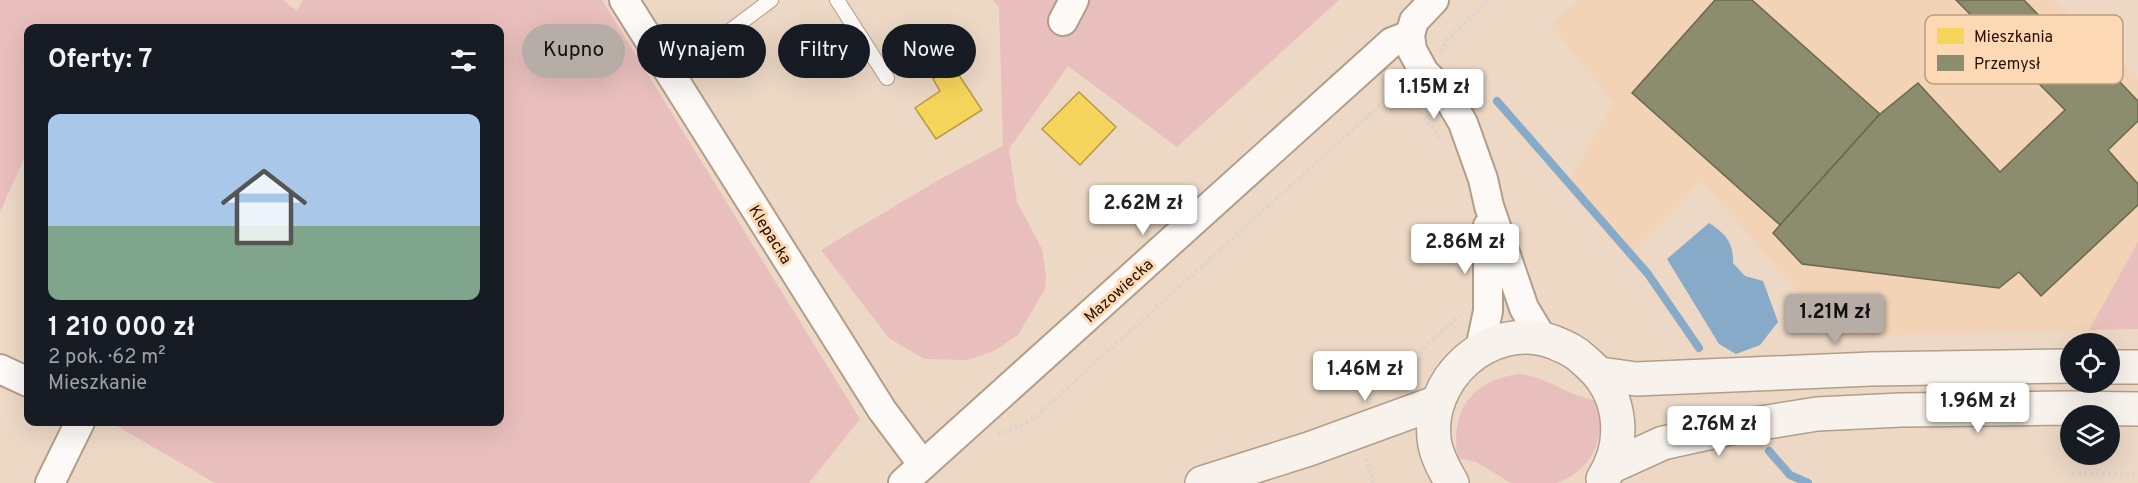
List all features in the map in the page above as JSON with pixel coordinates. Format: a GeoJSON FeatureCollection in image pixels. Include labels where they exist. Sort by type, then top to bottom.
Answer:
{"type":"FeatureCollection","features":[{"type":"Feature","properties":{"kind":"main road"},"geometry":{"type":"LineString","coordinates":[[1452,483],[1442,467],[1435,445],[1434,423],[1438,402],[1447,381],[1461,363],[1480,349],[1510,338],[1542,338],[1575,351],[1600,374],[1613,400],[1618,429],[1616,448],[1605,475]]}},
{"type":"Feature","properties":{"kind":"main road"},"geometry":{"type":"LineString","coordinates":[[1600,374],[1636,379],[1871,369],[2060,366]]}},
{"type":"Feature","properties":{"kind":"main road"},"geometry":{"type":"LineString","coordinates":[[2120,367],[2138,367]]}},
{"type":"Feature","properties":{"kind":"main road"},"geometry":{"type":"LineString","coordinates":[[1202,483],[1310,449],[1438,402]]}},
{"type":"Feature","properties":{"kind":"main road"},"geometry":{"type":"LineString","coordinates":[[1605,475],[1663,443],[1736,427],[1817,414],[1900,410],[2138,409]]}},
{"type":"Feature","properties":{"kind":"street","name":"Klepacka"},"geometry":{"type":"LineString","coordinates":[[624,0],[639,24]]}},
{"type":"Feature","properties":{"kind":"street"},"geometry":{"type":"LineString","coordinates":[[1434,0],[1414,21],[1410,35],[1412,50],[1424,72],[1446,94],[1463,123],[1524,308],[1542,338]]}},
{"type":"Feature","properties":{"kind":"street","name":"Mazowiecka"},"geometry":{"type":"LineString","coordinates":[[913,474],[1392,42],[1410,35]]}},
{"type":"Feature","properties":{"kind":"street","name":"Klepacka"},"geometry":{"type":"LineString","coordinates":[[673,78],[882,410],[913,474]]}},
{"type":"Feature","properties":{"kind":"street"},"geometry":{"type":"LineString","coordinates":[[1480,349],[1488,311],[1489,206]]}},
{"type":"Feature","properties":{"kind":"street"},"geometry":{"type":"LineString","coordinates":[[0,369],[24,380]]}},
{"type":"Feature","properties":{"kind":"street"},"geometry":{"type":"LineString","coordinates":[[50,483],[78,426]]}},
{"type":"Feature","properties":{"kind":"lane"},"geometry":{"type":"LineString","coordinates":[[739,24],[771,0]]}},
{"type":"Feature","properties":{"kind":"lane"},"geometry":{"type":"LineString","coordinates":[[837,0],[882,69]]}},
{"type":"Feature","properties":{"kind":"path"},"geometry":{"type":"LineString","coordinates":[[1424,72],[1439,64],[1447,39],[1489,0]]}},
{"type":"Feature","properties":{"kind":"path"},"geometry":{"type":"LineString","coordinates":[[995,436],[1032,420],[1388,98],[1406,89],[1440,140]]}},
{"type":"Feature","properties":{"kind":"path"},"geometry":{"type":"LineString","coordinates":[[1383,390],[1394,385],[1424,348],[1463,312]]}},
{"type":"Feature","properties":{"kind":"path"},"geometry":{"type":"LineString","coordinates":[[1360,431],[1372,483]]}},
{"type":"Feature","properties":{"kind":"path"},"geometry":{"type":"LineString","coordinates":[[2072,473],[2138,475]]}},
{"type":"Feature","properties":{"kind":"shaded area"},"geometry":{"type":"Polygon","coordinates":[[[0,0],[283,0],[297,11],[303,0],[602,0],[617,24],[522,24],[522,78],[625,78],[625,37],[637,57],[637,78],[650,78],[860,419],[809,483],[215,483],[117,426],[504,426],[504,24],[24,24],[24,159],[0,212],[0,0]]]}},
{"type":"Feature","properties":{"kind":"shaded area"},"geometry":{"type":"Polygon","coordinates":[[[993,0],[1339,0],[1177,147],[1068,66],[1009,149],[1017,202],[1042,249],[1046,276],[1045,289],[1018,335],[994,351],[968,360],[924,359],[889,338],[821,250],[942,178],[1003,146],[999,7],[993,0]]]}},
{"type":"Feature","properties":{"kind":"shaded area"},"geometry":{"type":"Polygon","coordinates":[[[1578,0],[2054,0],[2070,15],[1925,15],[1925,84],[2123,84],[2123,65],[2138,79],[2138,242],[2089,330],[1837,336],[1701,181],[1633,252],[1567,184],[1613,103],[1551,25],[1578,0]]]}},
{"type":"Feature","properties":{"kind":"shaded area"},"geometry":{"type":"Polygon","coordinates":[[[2138,242],[2138,329],[2089,330],[2138,242]]]}},
{"type":"Feature","properties":{"kind":"shaded area"},"geometry":{"type":"Polygon","coordinates":[[[1519,374],[1541,379],[1578,396],[1599,401],[1600,427],[1594,451],[1579,470],[1556,483],[1511,483],[1476,462],[1458,458],[1457,426],[1461,412],[1468,401],[1488,383],[1519,374]]]}},
{"type":"Feature","properties":{"kind":"water"},"geometry":{"type":"Polygon","coordinates":[[[1709,223],[1727,239],[1732,250],[1733,263],[1745,276],[1763,281],[1778,322],[1760,345],[1736,354],[1719,344],[1667,259],[1709,223]]]}},
{"type":"Feature","properties":{"kind":"building: Mieszkania"},"geometry":{"type":"Polygon","coordinates":[[[961,78],[982,110],[936,139],[915,108],[940,91],[933,79],[961,78]]]}},
{"type":"Feature","properties":{"kind":"building: Mieszkania"},"geometry":{"type":"Polygon","coordinates":[[[1079,92],[1116,127],[1080,165],[1042,129],[1079,92]]]}},
{"type":"Feature","properties":{"kind":"building: Przemysł"},"geometry":{"type":"Polygon","coordinates":[[[1715,0],[1752,0],[1880,114],[1780,225],[1632,93],[1715,0]]]}},
{"type":"Feature","properties":{"kind":"building: Przemysł"},"geometry":{"type":"Polygon","coordinates":[[[1956,0],[2024,0],[2038,15],[1971,15],[1956,0]]]}},
{"type":"Feature","properties":{"kind":"building: Przemysł"},"geometry":{"type":"Polygon","coordinates":[[[1918,83],[2000,172],[2065,110],[2039,84],[2122,84],[2138,101],[2138,121],[2108,150],[2138,184],[2138,205],[2041,296],[2019,272],[1999,288],[1802,264],[1773,233],[1880,114],[1918,83]]]}},
{"type":"Feature","properties":{"kind":"waterway"},"geometry":{"type":"LineString","coordinates":[[1497,101],[1648,274],[1699,348]]}},
{"type":"Feature","properties":{"kind":"waterway"},"geometry":{"type":"LineString","coordinates":[[1769,451],[1790,475],[1808,483]]}}]}
